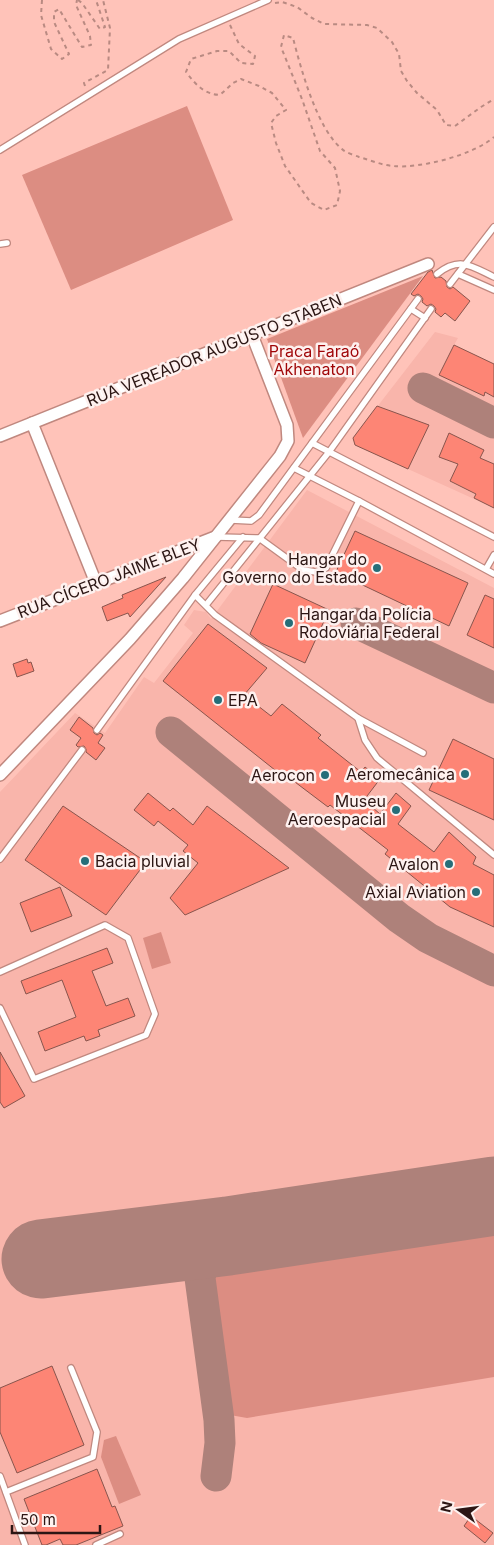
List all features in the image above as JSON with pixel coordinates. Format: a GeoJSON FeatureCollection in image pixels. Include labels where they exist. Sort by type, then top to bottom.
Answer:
{"type":"FeatureCollection","features":[{"type":"Feature","properties":{"kind":"street","name":"RUA VEREADOR AUGUSTO STABEN"},"geometry":{"type":"LineString","coordinates":[[0,436],[428,264]]}},
{"type":"Feature","properties":{"kind":"street"},"geometry":{"type":"LineString","coordinates":[[0,775],[130,639],[231,520],[280,456],[288,441],[287,425],[252,335]]}},
{"type":"Feature","properties":{"kind":"street"},"geometry":{"type":"LineString","coordinates":[[32,423],[96,582]]}},
{"type":"Feature","properties":{"kind":"street","name":"RUA CÍCERO JAIME BLEY"},"geometry":{"type":"LineString","coordinates":[[0,620],[217,536]]}},
{"type":"Feature","properties":{"kind":"lane"},"geometry":{"type":"LineString","coordinates":[[0,150],[179,39],[265,1]]}},
{"type":"Feature","properties":{"kind":"lane"},"geometry":{"type":"LineString","coordinates":[[450,284],[494,226]]}},
{"type":"Feature","properties":{"kind":"lane"},"geometry":{"type":"LineString","coordinates":[[0,244],[7,243]]}},
{"type":"Feature","properties":{"kind":"lane"},"geometry":{"type":"LineString","coordinates":[[437,274],[446,267],[466,263],[494,276]]}},
{"type":"Feature","properties":{"kind":"lane"},"geometry":{"type":"LineString","coordinates":[[458,274],[494,290]]}},
{"type":"Feature","properties":{"kind":"lane"},"geometry":{"type":"LineString","coordinates":[[231,520],[251,521],[256,519],[418,299]]}},
{"type":"Feature","properties":{"kind":"lane"},"geometry":{"type":"LineString","coordinates":[[411,309],[425,318]]}},
{"type":"Feature","properties":{"kind":"lane"},"geometry":{"type":"LineString","coordinates":[[206,605],[329,452],[431,309]]}},
{"type":"Feature","properties":{"kind":"lane"},"geometry":{"type":"LineString","coordinates":[[312,443],[494,537]]}},
{"type":"Feature","properties":{"kind":"lane"},"geometry":{"type":"LineString","coordinates":[[294,468],[494,574]]}},
{"type":"Feature","properties":{"kind":"lane"},"geometry":{"type":"LineString","coordinates":[[217,536],[259,538],[303,570],[316,572],[326,568],[359,501]]}},
{"type":"Feature","properties":{"kind":"lane"},"geometry":{"type":"LineString","coordinates":[[97,730],[195,595],[242,537]]}},
{"type":"Feature","properties":{"kind":"lane"},"geometry":{"type":"LineString","coordinates":[[486,569],[494,555]]}},
{"type":"Feature","properties":{"kind":"lane"},"geometry":{"type":"LineString","coordinates":[[195,595],[215,615],[358,718],[423,753]]}},
{"type":"Feature","properties":{"kind":"lane"},"geometry":{"type":"LineString","coordinates":[[358,718],[365,740],[377,758],[494,855]]}},
{"type":"Feature","properties":{"kind":"lane"},"geometry":{"type":"LineString","coordinates":[[0,859],[82,750]]}},
{"type":"Feature","properties":{"kind":"lane"},"geometry":{"type":"LineString","coordinates":[[0,972],[105,925],[128,938],[155,1014],[146,1036],[34,1079],[0,1008]]}},
{"type":"Feature","properties":{"kind":"lane"},"geometry":{"type":"LineString","coordinates":[[6,1492],[94,1457],[97,1432],[71,1368]]}},
{"type":"Feature","properties":{"kind":"lane"},"geometry":{"type":"LineString","coordinates":[[0,1476],[26,1545]]}},
{"type":"Feature","properties":{"kind":"lane"},"geometry":{"type":"LineString","coordinates":[[96,1545],[120,1534]]}},
{"type":"Feature","properties":{"kind":"path"},"geometry":{"type":"LineString","coordinates":[[42,0],[41,16],[51,49],[62,59],[68,54],[54,22],[54,12],[59,9],[82,47],[91,46],[90,36],[76,4],[77,0],[82,3],[100,29],[105,27],[96,0]]}},
{"type":"Feature","properties":{"kind":"path"},"geometry":{"type":"LineString","coordinates":[[90,95],[84,83],[108,70],[110,28],[102,0]]}},
{"type":"Feature","properties":{"kind":"path"},"geometry":{"type":"LineString","coordinates":[[265,1],[282,2],[297,7],[324,24],[367,25],[377,28],[392,42],[399,54],[401,71],[407,81],[417,93],[437,110],[446,125],[455,126],[494,99]]}},
{"type":"Feature","properties":{"kind":"path"},"geometry":{"type":"LineString","coordinates":[[227,18],[239,44],[256,56],[253,64],[242,63],[229,51],[216,51],[191,59],[186,72],[196,85],[210,94],[220,95],[233,83],[241,79],[272,93],[286,110],[276,116],[271,122],[276,143],[285,166],[311,204],[324,210],[337,205],[340,191],[339,183],[335,168],[320,151],[281,47],[284,35],[293,38],[298,58],[324,127],[342,150],[394,166],[425,164],[458,156],[494,137]]}},
{"type":"Feature","properties":{"kind":"shaded area"},"geometry":{"type":"Polygon","coordinates":[[[435,332],[458,338],[454,345],[494,364],[494,508],[355,445],[353,438],[435,332]]]}},
{"type":"Feature","properties":{"kind":"shaded area"},"geometry":{"type":"Polygon","coordinates":[[[307,490],[494,588],[494,1545],[0,1545],[0,792],[75,713],[105,733],[144,677],[154,683],[193,633],[184,625],[194,610],[206,612],[211,619],[307,490]]]}},
{"type":"Feature","properties":{"kind":"green space"},"geometry":{"type":"Polygon","coordinates":[[[187,106],[233,220],[71,290],[22,175],[187,106]]]}},
{"type":"Feature","properties":{"kind":"green space","name":"Praca Faraó Akhenaton"},"geometry":{"type":"Polygon","coordinates":[[[423,276],[303,438],[267,339],[423,276]]]}},
{"type":"Feature","properties":{"kind":"green space"},"geometry":{"type":"Polygon","coordinates":[[[161,932],[171,963],[152,969],[143,938],[161,932]]]}},
{"type":"Feature","properties":{"kind":"green space"},"geometry":{"type":"Polygon","coordinates":[[[494,1222],[494,1377],[247,1418],[230,1415],[205,1275],[211,1261],[494,1222]]]}},
{"type":"Feature","properties":{"kind":"green space"},"geometry":{"type":"Polygon","coordinates":[[[116,1436],[141,1495],[119,1504],[101,1457],[104,1440],[116,1436]]]}},
{"type":"Feature","properties":{"kind":"building"},"geometry":{"type":"Polygon","coordinates":[[[432,270],[435,278],[441,277],[446,281],[447,287],[450,289],[453,287],[470,301],[455,321],[445,313],[441,317],[435,312],[434,306],[431,304],[427,306],[422,302],[421,296],[411,294],[428,272],[432,270]]]}},
{"type":"Feature","properties":{"kind":"building"},"geometry":{"type":"Polygon","coordinates":[[[454,345],[494,364],[494,397],[485,392],[484,396],[439,375],[454,345]]]}},
{"type":"Feature","properties":{"kind":"building"},"geometry":{"type":"Polygon","coordinates":[[[377,406],[429,425],[408,469],[355,445],[353,438],[377,406]]]}},
{"type":"Feature","properties":{"kind":"building"},"geometry":{"type":"Polygon","coordinates":[[[449,433],[484,450],[480,458],[494,464],[494,508],[474,498],[476,494],[450,481],[458,464],[439,457],[449,433]]]}},
{"type":"Feature","properties":{"kind":"building"},"geometry":{"type":"Polygon","coordinates":[[[355,531],[468,583],[449,626],[352,580],[350,583],[334,576],[355,531]]]}},
{"type":"Feature","properties":{"kind":"building"},"geometry":{"type":"Polygon","coordinates":[[[166,577],[130,617],[128,613],[107,621],[102,607],[123,598],[122,595],[166,577]]]}},
{"type":"Feature","properties":{"kind":"building","name":"Hangar da Polícia Rodoviária Federal"},"geometry":{"type":"Polygon","coordinates":[[[273,584],[329,610],[305,663],[261,643],[250,634],[273,584]]]}},
{"type":"Feature","properties":{"kind":"building"},"geometry":{"type":"Polygon","coordinates":[[[485,595],[494,599],[494,648],[467,635],[485,595]]]}},
{"type":"Feature","properties":{"kind":"building"},"geometry":{"type":"Polygon","coordinates":[[[208,624],[267,668],[244,695],[271,716],[282,704],[321,735],[318,738],[361,772],[365,767],[380,779],[364,800],[380,814],[396,793],[411,806],[398,824],[434,852],[449,832],[476,857],[473,864],[494,875],[494,927],[450,907],[385,854],[388,850],[330,805],[328,807],[287,776],[285,778],[163,681],[208,624]]]}},
{"type":"Feature","properties":{"kind":"building"},"geometry":{"type":"Polygon","coordinates":[[[27,659],[28,663],[31,662],[34,671],[17,677],[13,664],[27,659]]]}},
{"type":"Feature","properties":{"kind":"building"},"geometry":{"type":"Polygon","coordinates":[[[79,717],[93,728],[94,733],[103,735],[98,743],[105,748],[96,760],[86,752],[84,746],[78,747],[76,745],[81,738],[70,730],[79,717]]]}},
{"type":"Feature","properties":{"kind":"building","name":"Aeromecânica"},"geometry":{"type":"Polygon","coordinates":[[[453,739],[494,759],[494,820],[429,790],[453,739]]]}},
{"type":"Feature","properties":{"kind":"building"},"geometry":{"type":"Polygon","coordinates":[[[148,793],[170,811],[173,808],[193,825],[207,806],[289,868],[185,915],[170,898],[198,863],[183,851],[188,845],[158,821],[154,826],[134,810],[148,793]]]}},
{"type":"Feature","properties":{"kind":"building","name":"Bacia pluvial"},"geometry":{"type":"Polygon","coordinates":[[[63,806],[146,862],[106,915],[25,860],[63,806]]]}},
{"type":"Feature","properties":{"kind":"building"},"geometry":{"type":"Polygon","coordinates":[[[60,887],[72,916],[31,932],[20,903],[60,887]]]}},
{"type":"Feature","properties":{"kind":"building"},"geometry":{"type":"Polygon","coordinates":[[[107,948],[113,963],[92,971],[106,1006],[128,998],[135,1016],[98,1030],[100,1036],[86,1041],[84,1036],[45,1051],[38,1032],[76,1017],[62,980],[26,994],[21,981],[107,948]]]}},
{"type":"Feature","properties":{"kind":"building"},"geometry":{"type":"Polygon","coordinates":[[[0,1052],[25,1096],[4,1108],[0,1102],[0,1052]]]}},
{"type":"Feature","properties":{"kind":"building"},"geometry":{"type":"Polygon","coordinates":[[[52,1366],[84,1445],[17,1473],[0,1432],[0,1388],[52,1366]]]}},
{"type":"Feature","properties":{"kind":"building"},"geometry":{"type":"Polygon","coordinates":[[[97,1469],[112,1507],[115,1506],[123,1526],[76,1545],[63,1545],[60,1539],[42,1545],[24,1499],[97,1469]]]}},
{"type":"Feature","properties":{"kind":"building"},"geometry":{"type":"Polygon","coordinates":[[[471,1516],[493,1533],[485,1543],[464,1526],[471,1516]]]}},
{"type":"Feature","properties":{"kind":"taxiway"},"geometry":{"type":"LineString","coordinates":[[423,388],[494,423]]}},
{"type":"Feature","properties":{"kind":"taxiway"},"geometry":{"type":"LineString","coordinates":[[356,623],[494,688]]}},
{"type":"Feature","properties":{"kind":"taxiway"},"geometry":{"type":"LineString","coordinates":[[171,732],[399,918],[428,938],[494,971]]}},
{"type":"Feature","properties":{"kind":"taxiway"},"geometry":{"type":"LineString","coordinates":[[216,1476],[220,1443],[219,1420],[200,1278],[208,1253],[228,1236]]}},
{"type":"Feature","properties":{"kind":"runway"},"geometry":{"type":"LineString","coordinates":[[41,1259],[228,1236],[494,1196]]}},
{"type":"Feature","properties":{"kind":"place","name":"Hangar do Governo do Estado"},"geometry":{"type":"Point","coordinates":[377,568]}},
{"type":"Feature","properties":{"kind":"place","name":"Hangar da Polícia Rodoviária Federal"},"geometry":{"type":"Point","coordinates":[289,623]}},
{"type":"Feature","properties":{"kind":"place","name":"EPA"},"geometry":{"type":"Point","coordinates":[218,700]}},
{"type":"Feature","properties":{"kind":"place","name":"Aeromecânica"},"geometry":{"type":"Point","coordinates":[465,774]}},
{"type":"Feature","properties":{"kind":"place","name":"Aerocon"},"geometry":{"type":"Point","coordinates":[325,775]}},
{"type":"Feature","properties":{"kind":"place","name":"Museu Aeroespacial"},"geometry":{"type":"Point","coordinates":[396,810]}},
{"type":"Feature","properties":{"kind":"place","name":"Bacia pluvial"},"geometry":{"type":"Point","coordinates":[85,861]}},
{"type":"Feature","properties":{"kind":"place","name":"Avalon"},"geometry":{"type":"Point","coordinates":[449,864]}},
{"type":"Feature","properties":{"kind":"place","name":"Axial Aviation"},"geometry":{"type":"Point","coordinates":[476,892]}}]}
